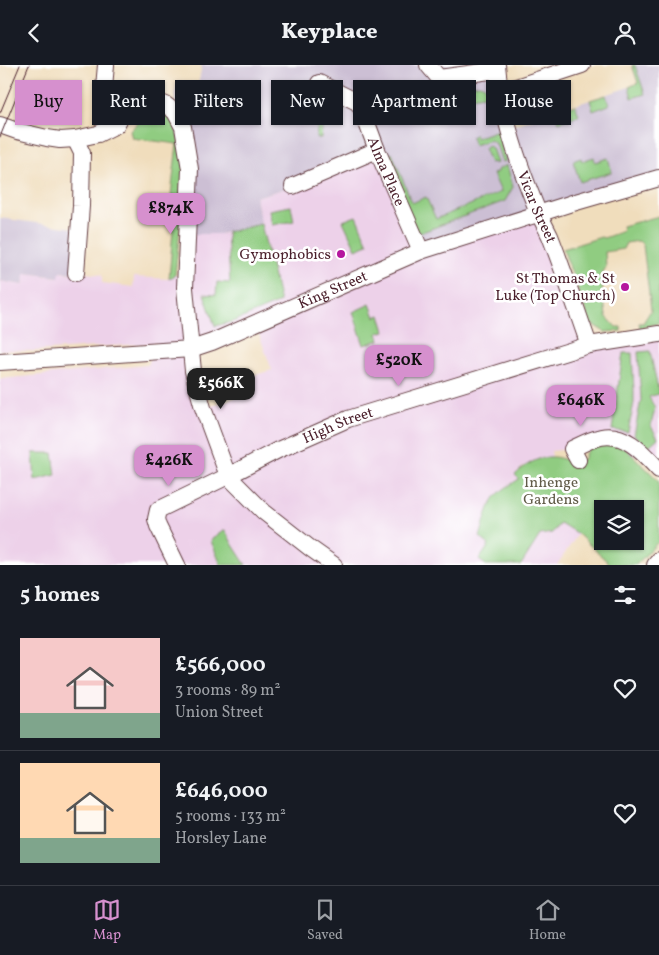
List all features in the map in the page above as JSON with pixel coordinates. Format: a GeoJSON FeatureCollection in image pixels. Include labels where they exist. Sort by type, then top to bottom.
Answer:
{"type":"FeatureCollection","features":[{"type":"Feature","properties":{"kind":"street"},"geometry":{"type":"LineString","coordinates":[[105,80],[106,65]]}},
{"type":"Feature","properties":{"kind":"street"},"geometry":{"type":"LineString","coordinates":[[428,65],[439,78],[497,68]]}},
{"type":"Feature","properties":{"kind":"street"},"geometry":{"type":"LineString","coordinates":[[536,80],[582,65]]}},
{"type":"Feature","properties":{"kind":"street","name":"Alma Place"},"geometry":{"type":"LineString","coordinates":[[343,95],[357,102],[361,107],[377,150],[421,251]]}},
{"type":"Feature","properties":{"kind":"street"},"geometry":{"type":"LineString","coordinates":[[165,105],[174,111],[183,127],[190,169],[185,287],[193,371],[203,408],[228,477],[264,512],[334,565]]}},
{"type":"Feature","properties":{"kind":"street"},"geometry":{"type":"LineString","coordinates":[[0,125],[17,131],[60,140],[98,134],[116,125]]}},
{"type":"Feature","properties":{"kind":"street","name":"Vicar Street"},"geometry":{"type":"LineString","coordinates":[[508,125],[519,161],[560,263],[588,345]]}},
{"type":"Feature","properties":{"kind":"street"},"geometry":{"type":"LineString","coordinates":[[75,139],[82,153],[81,206],[76,273]]}},
{"type":"Feature","properties":{"kind":"street"},"geometry":{"type":"LineString","coordinates":[[293,186],[377,150]]}},
{"type":"Feature","properties":{"kind":"street","name":"King Street"},"geometry":{"type":"LineString","coordinates":[[0,363],[191,349],[212,342],[421,251],[539,213],[659,178]]}},
{"type":"Feature","properties":{"kind":"street","name":"High Street"},"geometry":{"type":"LineString","coordinates":[[176,565],[158,526],[156,519],[158,510],[278,451],[348,419],[588,345],[659,334]]}},
{"type":"Feature","properties":{"kind":"street"},"geometry":{"type":"LineString","coordinates":[[578,460],[572,449],[590,440],[612,436],[630,443],[659,470]]}},
{"type":"Feature","properties":{"kind":"street"},"geometry":{"type":"LineString","coordinates":[[655,565],[659,561]]}},
{"type":"Feature","properties":{"kind":"shaded area"},"geometry":{"type":"Polygon","coordinates":[[[202,65],[497,65],[500,80],[486,80],[486,125],[509,125],[509,127],[515,125],[571,125],[571,106],[638,84],[632,65],[659,65],[659,178],[421,251],[377,150],[293,186],[256,197],[261,224],[220,234],[187,234],[176,125],[261,125],[261,80],[199,80],[202,65]]]}},
{"type":"Feature","properties":{"kind":"shaded area"},"geometry":{"type":"Polygon","coordinates":[[[377,150],[539,213],[589,344],[659,334],[659,470],[646,456],[572,449],[551,451],[552,457],[542,458],[523,467],[515,475],[520,479],[500,492],[493,502],[480,537],[560,523],[578,534],[557,565],[0,565],[0,379],[148,365],[157,343],[34,351],[0,350],[0,281],[23,285],[25,273],[58,277],[59,272],[102,275],[102,283],[133,287],[134,277],[169,279],[175,275],[185,279],[187,234],[220,234],[261,224],[256,197],[293,186],[377,150]],[[255,323],[191,349],[203,408],[250,393],[246,378],[272,370],[255,323]]]}},
{"type":"Feature","properties":{"kind":"shaded area"},"geometry":{"type":"Polygon","coordinates":[[[0,218],[73,228],[76,273],[60,272],[59,277],[25,273],[23,285],[0,281],[0,218]]]}},
{"type":"Feature","properties":{"kind":"green space"},"geometry":{"type":"Polygon","coordinates":[[[632,65],[635,65],[645,94],[632,98],[629,87],[638,83],[632,65]]]}},
{"type":"Feature","properties":{"kind":"green space"},"geometry":{"type":"Polygon","coordinates":[[[476,84],[486,87],[486,95],[476,96],[476,84]]]}},
{"type":"Feature","properties":{"kind":"green space"},"geometry":{"type":"Polygon","coordinates":[[[606,95],[609,105],[593,111],[590,100],[606,95]]]}},
{"type":"Feature","properties":{"kind":"green space"},"geometry":{"type":"Polygon","coordinates":[[[343,101],[346,102],[343,117],[343,101]]]}},
{"type":"Feature","properties":{"kind":"green space"},"geometry":{"type":"Polygon","coordinates":[[[575,105],[579,115],[571,118],[571,106],[575,105]]]}},
{"type":"Feature","properties":{"kind":"green space"},"geometry":{"type":"Polygon","coordinates":[[[165,117],[174,121],[185,167],[184,207],[175,206],[176,196],[171,195],[177,144],[132,138],[130,131],[135,125],[165,125],[165,117]]]}},
{"type":"Feature","properties":{"kind":"green space"},"geometry":{"type":"Polygon","coordinates":[[[318,125],[323,125],[321,138],[316,138],[318,125]]]}},
{"type":"Feature","properties":{"kind":"green space"},"geometry":{"type":"Polygon","coordinates":[[[498,130],[506,161],[502,162],[496,144],[490,140],[474,145],[471,138],[475,134],[476,138],[498,130]]]}},
{"type":"Feature","properties":{"kind":"green space"},"geometry":{"type":"Polygon","coordinates":[[[489,146],[492,148],[497,163],[490,163],[484,148],[489,146]]]}},
{"type":"Feature","properties":{"kind":"green space"},"geometry":{"type":"Polygon","coordinates":[[[392,153],[412,203],[426,197],[436,219],[501,192],[493,174],[507,165],[513,187],[505,201],[417,234],[386,157],[392,153]]]}},
{"type":"Feature","properties":{"kind":"green space"},"geometry":{"type":"Polygon","coordinates":[[[594,157],[595,162],[608,158],[612,172],[580,182],[573,161],[581,158],[582,161],[594,157]]]}},
{"type":"Feature","properties":{"kind":"green space"},"geometry":{"type":"Polygon","coordinates":[[[291,206],[294,221],[272,225],[269,210],[291,206]]]}},
{"type":"Feature","properties":{"kind":"green space"},"geometry":{"type":"Polygon","coordinates":[[[356,216],[368,244],[356,249],[343,221],[356,216]]]}},
{"type":"Feature","properties":{"kind":"green space"},"geometry":{"type":"Polygon","coordinates":[[[659,216],[659,323],[640,328],[639,323],[643,323],[651,310],[643,245],[639,241],[626,243],[623,249],[605,252],[606,267],[601,276],[606,316],[616,327],[621,327],[621,331],[605,332],[590,323],[563,249],[601,237],[604,238],[623,231],[622,226],[659,216]]]}},
{"type":"Feature","properties":{"kind":"green space"},"geometry":{"type":"Polygon","coordinates":[[[174,218],[181,219],[175,275],[169,279],[174,218]]]}},
{"type":"Feature","properties":{"kind":"green space"},"geometry":{"type":"Polygon","coordinates":[[[261,224],[280,302],[235,321],[215,326],[204,294],[216,295],[217,282],[230,283],[227,232],[261,224]]]}},
{"type":"Feature","properties":{"kind":"green space"},"geometry":{"type":"Polygon","coordinates":[[[370,304],[375,317],[380,315],[385,331],[378,333],[380,340],[364,345],[353,312],[370,304]]]}},
{"type":"Feature","properties":{"kind":"green space"},"geometry":{"type":"Polygon","coordinates":[[[650,351],[659,394],[649,397],[655,408],[651,426],[658,438],[648,447],[634,435],[641,400],[638,352],[650,351]]]}},
{"type":"Feature","properties":{"kind":"green space"},"geometry":{"type":"Polygon","coordinates":[[[623,353],[632,353],[634,403],[628,432],[612,430],[623,353]]]}},
{"type":"Feature","properties":{"kind":"green space","name":"Inhenge Gardens"},"geometry":{"type":"Polygon","coordinates":[[[608,441],[623,446],[659,481],[659,541],[636,565],[611,565],[595,550],[644,550],[644,500],[594,500],[594,549],[578,534],[560,523],[552,533],[540,535],[521,565],[486,565],[479,560],[489,545],[480,537],[488,510],[498,493],[519,479],[515,475],[529,464],[544,458],[559,458],[575,466],[584,458],[589,447],[608,441]]]}},
{"type":"Feature","properties":{"kind":"green space"},"geometry":{"type":"Polygon","coordinates":[[[33,453],[53,453],[56,475],[35,480],[33,453]]]}},
{"type":"Feature","properties":{"kind":"green space"},"geometry":{"type":"Polygon","coordinates":[[[225,530],[246,565],[221,565],[211,541],[225,530]]]}},
{"type":"Feature","properties":{"kind":"tram line"},"geometry":{"type":"LineString","coordinates":[[0,113],[20,65]]}},
{"type":"Feature","properties":{"kind":"tram line"},"geometry":{"type":"LineString","coordinates":[[0,137],[29,65]]}},
{"type":"Feature","properties":{"kind":"place","name":"Gymophobics"},"geometry":{"type":"Point","coordinates":[341,254]}},
{"type":"Feature","properties":{"kind":"place","name":"St Thomas & St Luke (Top Church)"},"geometry":{"type":"Point","coordinates":[625,287]}}]}
